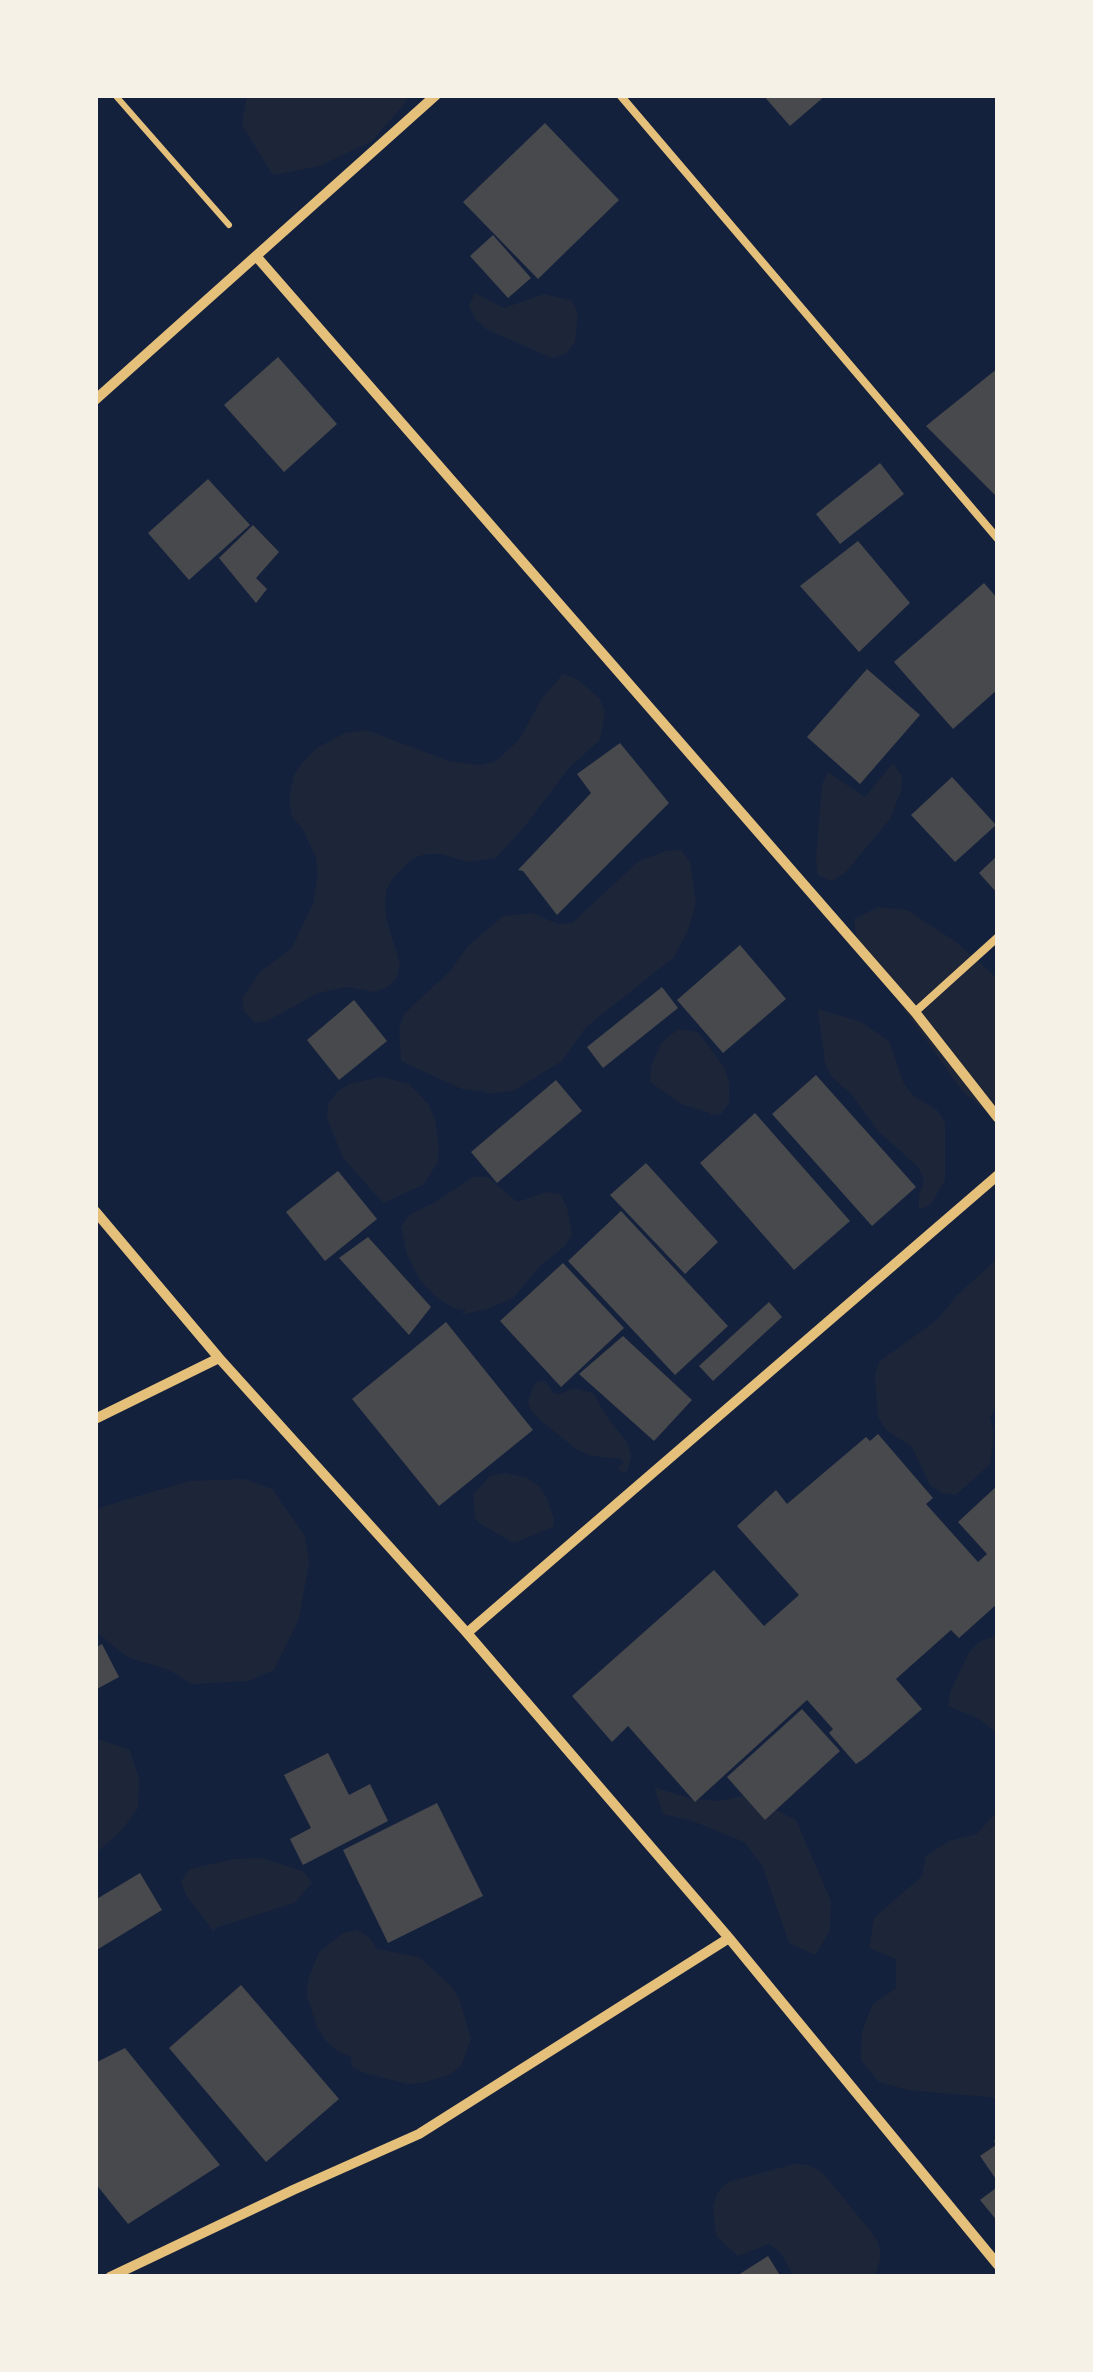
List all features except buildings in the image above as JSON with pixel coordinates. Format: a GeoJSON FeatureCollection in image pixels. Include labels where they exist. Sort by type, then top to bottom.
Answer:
{"type":"FeatureCollection","features":[{"type":"Feature","properties":{"kind":"street"},"geometry":{"type":"LineString","coordinates":[[95,400],[436,95]]}},
{"type":"Feature","properties":{"kind":"street"},"geometry":{"type":"LineString","coordinates":[[256,256],[915,1012],[998,1118]]}},
{"type":"Feature","properties":{"kind":"street"},"geometry":{"type":"LineString","coordinates":[[467,1634],[998,1175]]}},
{"type":"Feature","properties":{"kind":"street"},"geometry":{"type":"LineString","coordinates":[[95,1211],[219,1358],[467,1634],[729,1938],[998,2265]]}},
{"type":"Feature","properties":{"kind":"street"},"geometry":{"type":"LineString","coordinates":[[95,1419],[219,1358]]}},
{"type":"Feature","properties":{"kind":"street"},"geometry":{"type":"LineString","coordinates":[[110,2277],[418,2134],[729,1938]]}},
{"type":"Feature","properties":{"kind":"lane"},"geometry":{"type":"LineString","coordinates":[[620,95],[998,539]]}},
{"type":"Feature","properties":{"kind":"lane"},"geometry":{"type":"LineString","coordinates":[[915,1012],[998,937]]}},
{"type":"Feature","properties":{"kind":"path"},"geometry":{"type":"LineString","coordinates":[[115,95],[256,256]]}},
{"type":"Feature","properties":{"kind":"shaded area"},"geometry":{"type":"Polygon","coordinates":[[[247,95],[412,95],[372,141],[320,166],[273,175],[242,125],[247,95]]]}},
{"type":"Feature","properties":{"kind":"shaded area"},"geometry":{"type":"Polygon","coordinates":[[[475,293],[504,308],[544,294],[572,301],[578,314],[575,342],[566,354],[552,358],[486,329],[469,306],[475,293]]]}},
{"type":"Feature","properties":{"kind":"shaded area"},"geometry":{"type":"Polygon","coordinates":[[[563,674],[577,679],[600,699],[605,713],[600,740],[568,769],[496,858],[468,862],[427,854],[413,858],[392,879],[385,906],[400,964],[397,977],[388,987],[375,992],[347,987],[318,993],[267,1021],[255,1023],[244,1011],[242,998],[260,972],[291,949],[313,904],[316,858],[302,828],[292,817],[289,800],[294,775],[302,763],[317,748],[345,733],[366,730],[449,761],[480,765],[496,761],[519,740],[542,698],[563,674]]]}},
{"type":"Feature","properties":{"kind":"shaded area"},"geometry":{"type":"Polygon","coordinates":[[[893,763],[902,776],[901,791],[890,819],[845,873],[832,881],[818,875],[822,784],[828,772],[865,797],[893,763]]]}},
{"type":"Feature","properties":{"kind":"shaded area"},"geometry":{"type":"Polygon","coordinates":[[[681,850],[690,862],[696,903],[674,957],[586,1027],[562,1061],[513,1091],[486,1094],[462,1089],[401,1061],[399,1030],[404,1014],[451,970],[467,947],[503,916],[532,913],[558,924],[572,923],[639,861],[681,850]]]}},
{"type":"Feature","properties":{"kind":"shaded area"},"geometry":{"type":"Polygon","coordinates":[[[878,907],[907,910],[956,942],[998,979],[998,1117],[963,1092],[858,945],[854,919],[878,907]]]}},
{"type":"Feature","properties":{"kind":"shaded area"},"geometry":{"type":"Polygon","coordinates":[[[818,1009],[861,1022],[889,1041],[904,1084],[914,1096],[937,1110],[945,1122],[945,1180],[931,1204],[919,1210],[924,1181],[919,1168],[877,1130],[852,1095],[831,1076],[825,1063],[818,1009]]]}},
{"type":"Feature","properties":{"kind":"shaded area"},"geometry":{"type":"Polygon","coordinates":[[[678,1029],[698,1032],[724,1067],[729,1103],[721,1114],[708,1115],[681,1104],[650,1082],[651,1067],[661,1043],[678,1029]]]}},
{"type":"Feature","properties":{"kind":"shaded area"},"geometry":{"type":"Polygon","coordinates":[[[381,1077],[409,1084],[429,1105],[439,1148],[438,1162],[423,1185],[383,1203],[343,1158],[327,1118],[328,1104],[337,1092],[349,1084],[381,1077]]]}},
{"type":"Feature","properties":{"kind":"shaded area"},"geometry":{"type":"Polygon","coordinates":[[[473,1177],[488,1177],[517,1202],[546,1192],[560,1194],[567,1207],[572,1235],[513,1298],[460,1315],[466,1310],[440,1300],[420,1280],[407,1254],[401,1227],[409,1215],[473,1177]]]}},
{"type":"Feature","properties":{"kind":"shaded area"},"geometry":{"type":"Polygon","coordinates":[[[998,1258],[998,1404],[990,1417],[994,1434],[990,1464],[956,1495],[942,1493],[930,1485],[912,1447],[886,1430],[878,1417],[875,1375],[879,1362],[939,1318],[956,1296],[998,1258]]]}},
{"type":"Feature","properties":{"kind":"shaded area"},"geometry":{"type":"Polygon","coordinates":[[[545,1381],[553,1393],[573,1388],[593,1393],[627,1442],[631,1456],[628,1470],[622,1473],[618,1468],[624,1462],[620,1459],[591,1456],[576,1449],[540,1420],[528,1401],[537,1382],[545,1381]]]}},
{"type":"Feature","properties":{"kind":"shaded area"},"geometry":{"type":"Polygon","coordinates":[[[505,1473],[528,1478],[539,1486],[547,1498],[553,1527],[514,1543],[479,1523],[473,1494],[490,1476],[505,1473]]]}},
{"type":"Feature","properties":{"kind":"shaded area"},"geometry":{"type":"Polygon","coordinates":[[[245,1479],[272,1489],[305,1536],[309,1562],[299,1619],[274,1670],[248,1681],[192,1684],[169,1670],[127,1657],[95,1631],[95,1509],[189,1481],[245,1479]]]}},
{"type":"Feature","properties":{"kind":"shaded area"},"geometry":{"type":"Polygon","coordinates":[[[998,1635],[998,1733],[977,1718],[948,1706],[950,1692],[969,1652],[979,1642],[998,1635]]]}},
{"type":"Feature","properties":{"kind":"shaded area"},"geometry":{"type":"Polygon","coordinates":[[[95,1741],[130,1750],[139,1779],[138,1808],[121,1831],[95,1854],[95,1741]]]}},
{"type":"Feature","properties":{"kind":"shaded area"},"geometry":{"type":"Polygon","coordinates":[[[654,1787],[692,1799],[719,1801],[746,1795],[796,1820],[831,1901],[830,1931],[815,1955],[789,1943],[762,1865],[744,1842],[690,1820],[663,1814],[654,1787]]]}},
{"type":"Feature","properties":{"kind":"shaded area"},"geometry":{"type":"Polygon","coordinates":[[[998,1810],[998,2098],[908,2090],[879,2082],[861,2060],[862,2032],[872,2005],[896,1988],[896,1959],[869,1948],[874,1918],[922,1876],[926,1856],[949,1841],[977,1834],[998,1810]]]}},
{"type":"Feature","properties":{"kind":"shaded area"},"geometry":{"type":"Polygon","coordinates":[[[262,1858],[303,1871],[312,1883],[294,1903],[215,1928],[214,1932],[186,1895],[181,1881],[190,1869],[234,1859],[262,1858]]]}},
{"type":"Feature","properties":{"kind":"shaded area"},"geometry":{"type":"Polygon","coordinates":[[[357,1930],[369,1937],[377,1949],[419,1957],[459,1998],[471,2039],[461,2066],[449,2075],[407,2084],[365,2073],[352,2067],[351,2057],[337,2051],[317,2027],[307,1996],[308,1980],[319,1952],[343,1933],[357,1930]]]}},
{"type":"Feature","properties":{"kind":"shaded area"},"geometry":{"type":"Polygon","coordinates":[[[794,2164],[822,2172],[869,2229],[881,2256],[875,2277],[794,2277],[781,2253],[769,2244],[738,2256],[716,2236],[713,2208],[717,2193],[728,2182],[794,2164]]]}}]}
